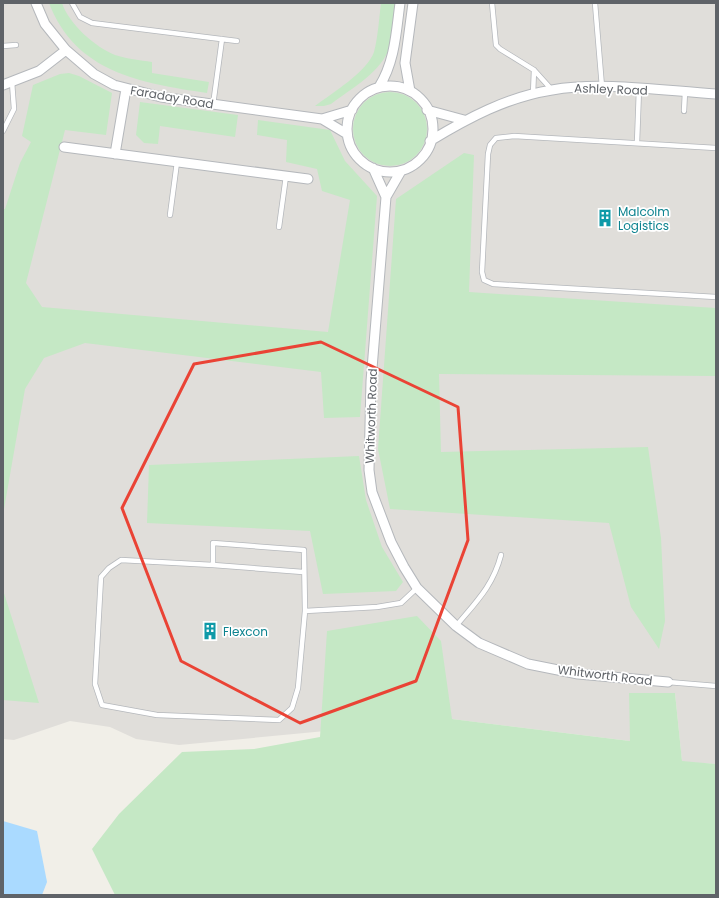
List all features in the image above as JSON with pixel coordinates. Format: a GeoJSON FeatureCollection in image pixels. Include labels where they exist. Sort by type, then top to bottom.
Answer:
{"type":"FeatureCollection","features":[{"type":"Feature","properties":{"kind":"street","name":"Faraday Road"},"geometry":{"type":"LineString","coordinates":[[36,3],[45,24],[66,50],[94,74],[126,89],[161,97],[213,105],[322,119],[347,134]]}},
{"type":"Feature","properties":{"kind":"street"},"geometry":{"type":"LineString","coordinates":[[378,87],[389,86],[410,91],[419,98],[428,110],[432,130],[424,158],[414,166],[401,171],[388,172],[373,168],[360,160],[351,148],[347,134],[352,110],[358,100],[378,87],[388,72],[394,55],[400,3]]}},
{"type":"Feature","properties":{"kind":"street"},"geometry":{"type":"LineString","coordinates":[[410,91],[406,59],[413,3]]}},
{"type":"Feature","properties":{"kind":"street"},"geometry":{"type":"LineString","coordinates":[[7,83],[47,66],[66,50]]}},
{"type":"Feature","properties":{"kind":"street","name":"Ashley Road"},"geometry":{"type":"LineString","coordinates":[[430,141],[464,120],[508,101],[552,90],[602,87],[716,94]]}},
{"type":"Feature","properties":{"kind":"street"},"geometry":{"type":"LineString","coordinates":[[115,154],[126,89]]}},
{"type":"Feature","properties":{"kind":"street","name":"Faraday Road"},"geometry":{"type":"LineString","coordinates":[[322,119],[352,110]]}},
{"type":"Feature","properties":{"kind":"street"},"geometry":{"type":"LineString","coordinates":[[428,110],[464,120]]}},
{"type":"Feature","properties":{"kind":"street"},"geometry":{"type":"LineString","coordinates":[[64,147],[308,179]]}},
{"type":"Feature","properties":{"kind":"street","name":"Whitworth Road"},"geometry":{"type":"LineString","coordinates":[[373,168],[386,197]]}},
{"type":"Feature","properties":{"kind":"street","name":"Whitworth Road"},"geometry":{"type":"LineString","coordinates":[[401,171],[386,197],[371,381],[369,470],[372,492],[390,542],[417,588],[456,626],[480,643],[528,664],[578,674],[668,682]]}},
{"type":"Feature","properties":{"kind":"lane"},"geometry":{"type":"LineString","coordinates":[[72,3],[80,17],[92,23],[237,41]]}},
{"type":"Feature","properties":{"kind":"lane"},"geometry":{"type":"LineString","coordinates":[[492,3],[496,44],[500,50],[534,70],[552,90]]}},
{"type":"Feature","properties":{"kind":"lane"},"geometry":{"type":"LineString","coordinates":[[595,3],[602,87]]}},
{"type":"Feature","properties":{"kind":"lane"},"geometry":{"type":"LineString","coordinates":[[213,105],[222,39]]}},
{"type":"Feature","properties":{"kind":"lane"},"geometry":{"type":"LineString","coordinates":[[3,46],[16,45]]}},
{"type":"Feature","properties":{"kind":"lane"},"geometry":{"type":"LineString","coordinates":[[533,94],[534,70]]}},
{"type":"Feature","properties":{"kind":"lane"},"geometry":{"type":"LineString","coordinates":[[3,131],[14,109],[7,83]]}},
{"type":"Feature","properties":{"kind":"lane"},"geometry":{"type":"LineString","coordinates":[[637,143],[640,89]]}},
{"type":"Feature","properties":{"kind":"lane"},"geometry":{"type":"LineString","coordinates":[[684,111],[685,92]]}},
{"type":"Feature","properties":{"kind":"lane"},"geometry":{"type":"LineString","coordinates":[[716,148],[514,136],[503,136],[494,140],[488,154],[482,272],[484,280],[493,284],[716,297]]}},
{"type":"Feature","properties":{"kind":"lane"},"geometry":{"type":"LineString","coordinates":[[170,215],[177,162]]}},
{"type":"Feature","properties":{"kind":"lane"},"geometry":{"type":"LineString","coordinates":[[279,227],[286,176]]}},
{"type":"Feature","properties":{"kind":"lane"},"geometry":{"type":"LineString","coordinates":[[213,565],[213,543],[304,550],[303,572],[306,587],[305,611],[298,688],[292,708],[279,720],[157,715],[102,704],[95,684],[101,577],[109,568],[121,560],[303,572]]}},
{"type":"Feature","properties":{"kind":"lane"},"geometry":{"type":"LineString","coordinates":[[456,626],[484,594],[496,572],[501,555]]}},
{"type":"Feature","properties":{"kind":"lane"},"geometry":{"type":"LineString","coordinates":[[305,611],[377,607],[401,603],[417,588]]}},
{"type":"Feature","properties":{"kind":"lane"},"geometry":{"type":"LineString","coordinates":[[668,682],[716,686]]}},
{"type":"Feature","properties":{"kind":"highlighted area"},"geometry":{"type":"Polygon","coordinates":[[[321,342],[458,407],[468,540],[416,681],[300,723],[181,661],[122,508],[194,364],[321,342]]]}},
{"type":"Feature","properties":{"kind":"shaded area"},"geometry":{"type":"Polygon","coordinates":[[[3,3],[716,3],[716,764],[682,762],[675,693],[630,741],[452,719],[179,745],[136,739],[110,727],[70,721],[14,740],[3,739],[3,3]]]}},
{"type":"Feature","properties":{"kind":"green space"},"geometry":{"type":"Polygon","coordinates":[[[49,3],[62,3],[70,19],[77,27],[91,41],[107,51],[124,58],[152,62],[152,73],[209,82],[207,93],[158,85],[135,79],[93,60],[76,45],[61,27],[49,3]]]}},
{"type":"Feature","properties":{"kind":"green space"},"geometry":{"type":"Polygon","coordinates":[[[381,3],[395,3],[394,24],[390,46],[386,55],[373,72],[331,104],[315,106],[348,82],[370,60],[374,52],[381,3]]]}},
{"type":"Feature","properties":{"kind":"green space"},"geometry":{"type":"Polygon","coordinates":[[[69,73],[79,76],[112,93],[106,135],[65,130],[26,283],[42,307],[328,332],[350,200],[322,191],[317,169],[286,162],[287,140],[257,135],[258,120],[330,130],[345,161],[377,196],[360,417],[324,418],[321,372],[85,343],[44,358],[25,389],[3,515],[3,209],[5,209],[20,163],[31,142],[22,136],[33,85],[60,74],[69,73]]]}},
{"type":"Feature","properties":{"kind":"green space"},"geometry":{"type":"Polygon","coordinates":[[[390,92],[404,95],[416,103],[424,115],[427,129],[424,143],[416,155],[404,163],[390,166],[376,163],[364,155],[356,143],[353,129],[356,115],[364,103],[376,95],[390,92]]]}},
{"type":"Feature","properties":{"kind":"green space"},"geometry":{"type":"Polygon","coordinates":[[[140,102],[238,115],[235,137],[160,126],[158,144],[144,143],[136,135],[140,102]]]}},
{"type":"Feature","properties":{"kind":"green space"},"geometry":{"type":"Polygon","coordinates":[[[464,153],[474,155],[469,292],[716,308],[716,376],[439,374],[441,452],[648,447],[661,538],[665,621],[659,649],[631,607],[609,523],[390,509],[378,449],[396,199],[464,153]]]}},
{"type":"Feature","properties":{"kind":"green space"},"geometry":{"type":"Polygon","coordinates":[[[359,456],[366,500],[382,547],[403,582],[396,591],[323,594],[310,531],[147,523],[149,465],[359,456]]]}},
{"type":"Feature","properties":{"kind":"green space"},"geometry":{"type":"Polygon","coordinates":[[[3,590],[39,703],[3,700],[3,590]]]}},
{"type":"Feature","properties":{"kind":"green space"},"geometry":{"type":"Polygon","coordinates":[[[417,616],[441,641],[452,719],[630,741],[629,693],[675,693],[682,761],[716,764],[716,895],[115,895],[92,849],[119,814],[182,752],[254,749],[320,737],[327,631],[417,616]]]}},
{"type":"Feature","properties":{"kind":"water"},"geometry":{"type":"Polygon","coordinates":[[[3,821],[37,831],[47,882],[42,895],[3,895],[3,821]]]}},
{"type":"Feature","properties":{"kind":"place","name":"Malcolm Logistics"},"geometry":{"type":"Point","coordinates":[605,218]}},
{"type":"Feature","properties":{"kind":"place","name":"Flexcon"},"geometry":{"type":"Point","coordinates":[210,631]}}]}
